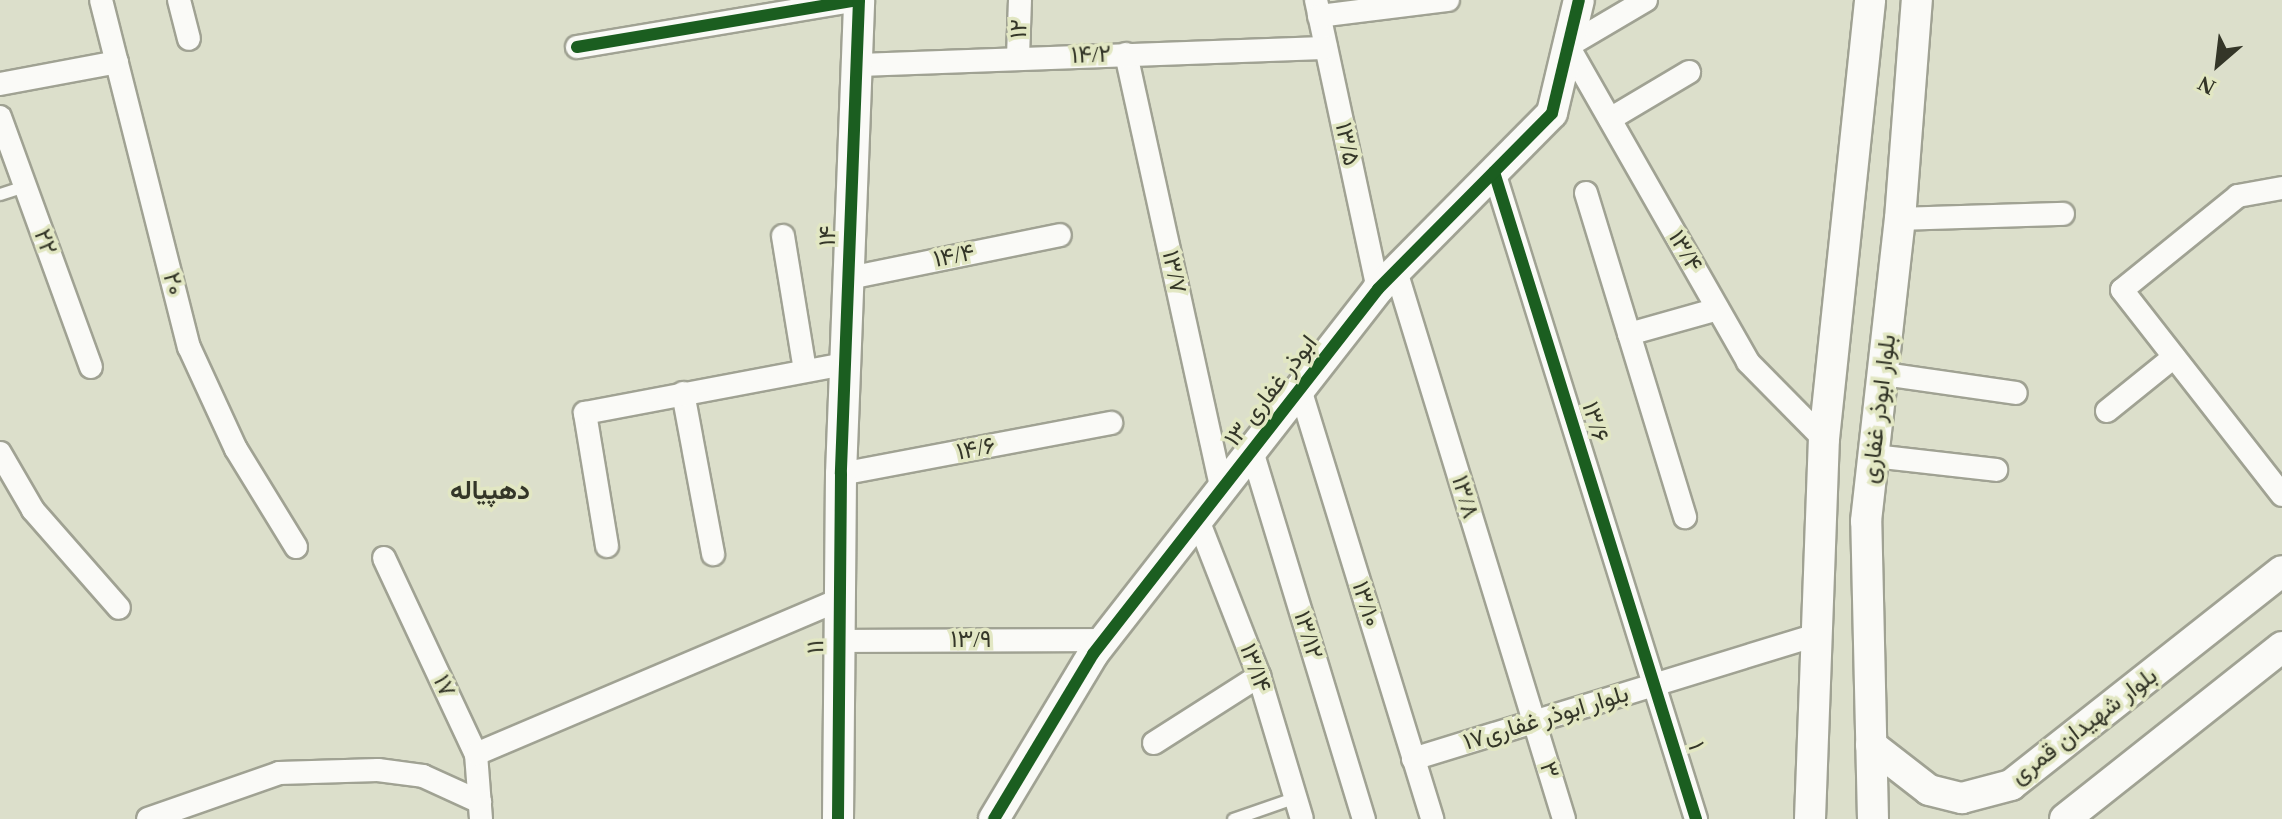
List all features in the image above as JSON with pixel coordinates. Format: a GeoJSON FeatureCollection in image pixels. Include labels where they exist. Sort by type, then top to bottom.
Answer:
{"type":"FeatureCollection","features":[{"type":"Feature","properties":{"kind":"street","name":"۲۰"},"geometry":{"type":"LineString","coordinates":[[101,0],[189,347],[236,449],[296,547]]}},
{"type":"Feature","properties":{"kind":"street"},"geometry":{"type":"LineString","coordinates":[[179,0],[189,39]]}},
{"type":"Feature","properties":{"kind":"street"},"geometry":{"type":"LineString","coordinates":[[577,47],[859,0]]}},
{"type":"Feature","properties":{"kind":"street","name":"۱۴"},"geometry":{"type":"LineString","coordinates":[[841,474],[859,0]]}},
{"type":"Feature","properties":{"kind":"street","name":"۱۲"},"geometry":{"type":"LineString","coordinates":[[1018,57],[1020,0]]}},
{"type":"Feature","properties":{"kind":"street","name":"۱۳ ابوذر غفاری"},"geometry":{"type":"LineString","coordinates":[[994,819],[1104,640],[1300,389],[1387,280],[1552,113],[1579,0]]}},
{"type":"Feature","properties":{"kind":"street"},"geometry":{"type":"LineString","coordinates":[[1568,46],[1646,0]]}},
{"type":"Feature","properties":{"kind":"street","name":"بلوار ابوذر غفاری"},"geometry":{"type":"LineString","coordinates":[[1810,819],[1824,439],[1870,0]]}},
{"type":"Feature","properties":{"kind":"street","name":"بلوار ابوذر غفاری"},"geometry":{"type":"LineString","coordinates":[[1873,819],[1866,521],[1900,219],[1917,0]]}},
{"type":"Feature","properties":{"kind":"street"},"geometry":{"type":"LineString","coordinates":[[1317,8],[1434,1]]}},
{"type":"Feature","properties":{"kind":"street","name":"۱۳/۵"},"geometry":{"type":"LineString","coordinates":[[1317,8],[1387,280]]}},
{"type":"Feature","properties":{"kind":"street","name":"۱۳/۴"},"geometry":{"type":"LineString","coordinates":[[1568,46],[1748,362],[1824,439]]}},
{"type":"Feature","properties":{"kind":"street","name":"۱۴/۲"},"geometry":{"type":"LineString","coordinates":[[857,65],[1326,48]]}},
{"type":"Feature","properties":{"kind":"street","name":"۱۳/۷"},"geometry":{"type":"LineString","coordinates":[[1126,54],[1222,490]]}},
{"type":"Feature","properties":{"kind":"street"},"geometry":{"type":"LineString","coordinates":[[0,84],[117,62]]}},
{"type":"Feature","properties":{"kind":"street"},"geometry":{"type":"LineString","coordinates":[[1610,119],[1689,72]]}},
{"type":"Feature","properties":{"kind":"street","name":"۲۲"},"geometry":{"type":"LineString","coordinates":[[0,117],[91,367]]}},
{"type":"Feature","properties":{"kind":"street","name":"۱۳/۶"},"geometry":{"type":"LineString","coordinates":[[1494,172],[1654,685]]}},
{"type":"Feature","properties":{"kind":"street"},"geometry":{"type":"LineString","coordinates":[[2282,188],[2238,196],[2122,290],[2282,495]]}},
{"type":"Feature","properties":{"kind":"street"},"geometry":{"type":"LineString","coordinates":[[1586,193],[1685,517]]}},
{"type":"Feature","properties":{"kind":"street"},"geometry":{"type":"LineString","coordinates":[[1900,219],[2063,214]]}},
{"type":"Feature","properties":{"kind":"street","name":"۱۴/۴"},"geometry":{"type":"LineString","coordinates":[[849,278],[1060,235]]}},
{"type":"Feature","properties":{"kind":"street"},"geometry":{"type":"LineString","coordinates":[[783,236],[805,370]]}},
{"type":"Feature","properties":{"kind":"street","name":"۱۳/۸"},"geometry":{"type":"LineString","coordinates":[[1387,280],[1534,722]]}},
{"type":"Feature","properties":{"kind":"street"},"geometry":{"type":"LineString","coordinates":[[1629,334],[1718,309]]}},
{"type":"Feature","properties":{"kind":"street"},"geometry":{"type":"LineString","coordinates":[[2107,411],[2174,357]]}},
{"type":"Feature","properties":{"kind":"street"},"geometry":{"type":"LineString","coordinates":[[607,546],[585,413],[845,364]]}},
{"type":"Feature","properties":{"kind":"street"},"geometry":{"type":"LineString","coordinates":[[1884,374],[2016,393]]}},
{"type":"Feature","properties":{"kind":"street","name":"۱۳/۱۰"},"geometry":{"type":"LineString","coordinates":[[1300,389],[1432,819]]}},
{"type":"Feature","properties":{"kind":"street"},"geometry":{"type":"LineString","coordinates":[[683,393],[713,554]]}},
{"type":"Feature","properties":{"kind":"street","name":"۱۴/۶"},"geometry":{"type":"LineString","coordinates":[[841,474],[1111,423]]}},
{"type":"Feature","properties":{"kind":"street","name":"۱۳/۱۲"},"geometry":{"type":"LineString","coordinates":[[1252,451],[1364,819]]}},
{"type":"Feature","properties":{"kind":"street"},"geometry":{"type":"LineString","coordinates":[[0,453],[33,510],[119,608]]}},
{"type":"Feature","properties":{"kind":"street"},"geometry":{"type":"LineString","coordinates":[[1874,456],[1996,470]]}},
{"type":"Feature","properties":{"kind":"street","name":"۱۱"},"geometry":{"type":"LineString","coordinates":[[838,819],[841,474]]}},
{"type":"Feature","properties":{"kind":"street","name":"۱۳/۱۴"},"geometry":{"type":"LineString","coordinates":[[1198,520],[1259,676],[1302,819]]}},
{"type":"Feature","properties":{"kind":"street","name":"۱۷"},"geometry":{"type":"LineString","coordinates":[[384,558],[476,754],[481,810]]}},
{"type":"Feature","properties":{"kind":"street","name":"بلوار شهیدان قمری"},"geometry":{"type":"LineString","coordinates":[[1871,745],[1929,790],[1962,798],[2011,785],[2282,571]]}},
{"type":"Feature","properties":{"kind":"street"},"geometry":{"type":"LineString","coordinates":[[476,754],[838,600]]}},
{"type":"Feature","properties":{"kind":"street","name":"بلوار ابوذر غفاری۱۷"},"geometry":{"type":"LineString","coordinates":[[1413,759],[1816,635]]}},
{"type":"Feature","properties":{"kind":"street","name":"۱۳/۹"},"geometry":{"type":"LineString","coordinates":[[838,641],[1104,640]]}},
{"type":"Feature","properties":{"kind":"street"},"geometry":{"type":"LineString","coordinates":[[2065,819],[2282,647]]}},
{"type":"Feature","properties":{"kind":"street"},"geometry":{"type":"LineString","coordinates":[[1154,743],[1259,676]]}},
{"type":"Feature","properties":{"kind":"street","name":"۱"},"geometry":{"type":"LineString","coordinates":[[1654,685],[1696,819]]}},
{"type":"Feature","properties":{"kind":"street","name":"۳"},"geometry":{"type":"LineString","coordinates":[[1534,722],[1564,819]]}},
{"type":"Feature","properties":{"kind":"street"},"geometry":{"type":"LineString","coordinates":[[148,819],[279,773],[378,770],[423,776],[481,810]]}},
{"type":"Feature","properties":{"kind":"street"},"geometry":{"type":"LineString","coordinates":[[1968,819],[2011,785]]}},
{"type":"Feature","properties":{"kind":"lane"},"geometry":{"type":"LineString","coordinates":[[0,194],[25,186]]}},
{"type":"Feature","properties":{"kind":"lane"},"geometry":{"type":"LineString","coordinates":[[1233,819],[1296,797]]}},
{"type":"Feature","properties":{"kind":"cycle path"},"geometry":{"type":"LineString","coordinates":[[577,47],[859,0],[841,474],[838,819]]}},
{"type":"Feature","properties":{"kind":"cycle path"},"geometry":{"type":"LineString","coordinates":[[994,819],[1093,654],[1378,289],[1552,113],[1579,0]]}},
{"type":"Feature","properties":{"kind":"cycle path"},"geometry":{"type":"LineString","coordinates":[[1494,172],[1696,819]]}},
{"type":"Feature","properties":{"kind":"district","name":"دهپیاله"},"geometry":{"type":"Point","coordinates":[490,491]}}]}
